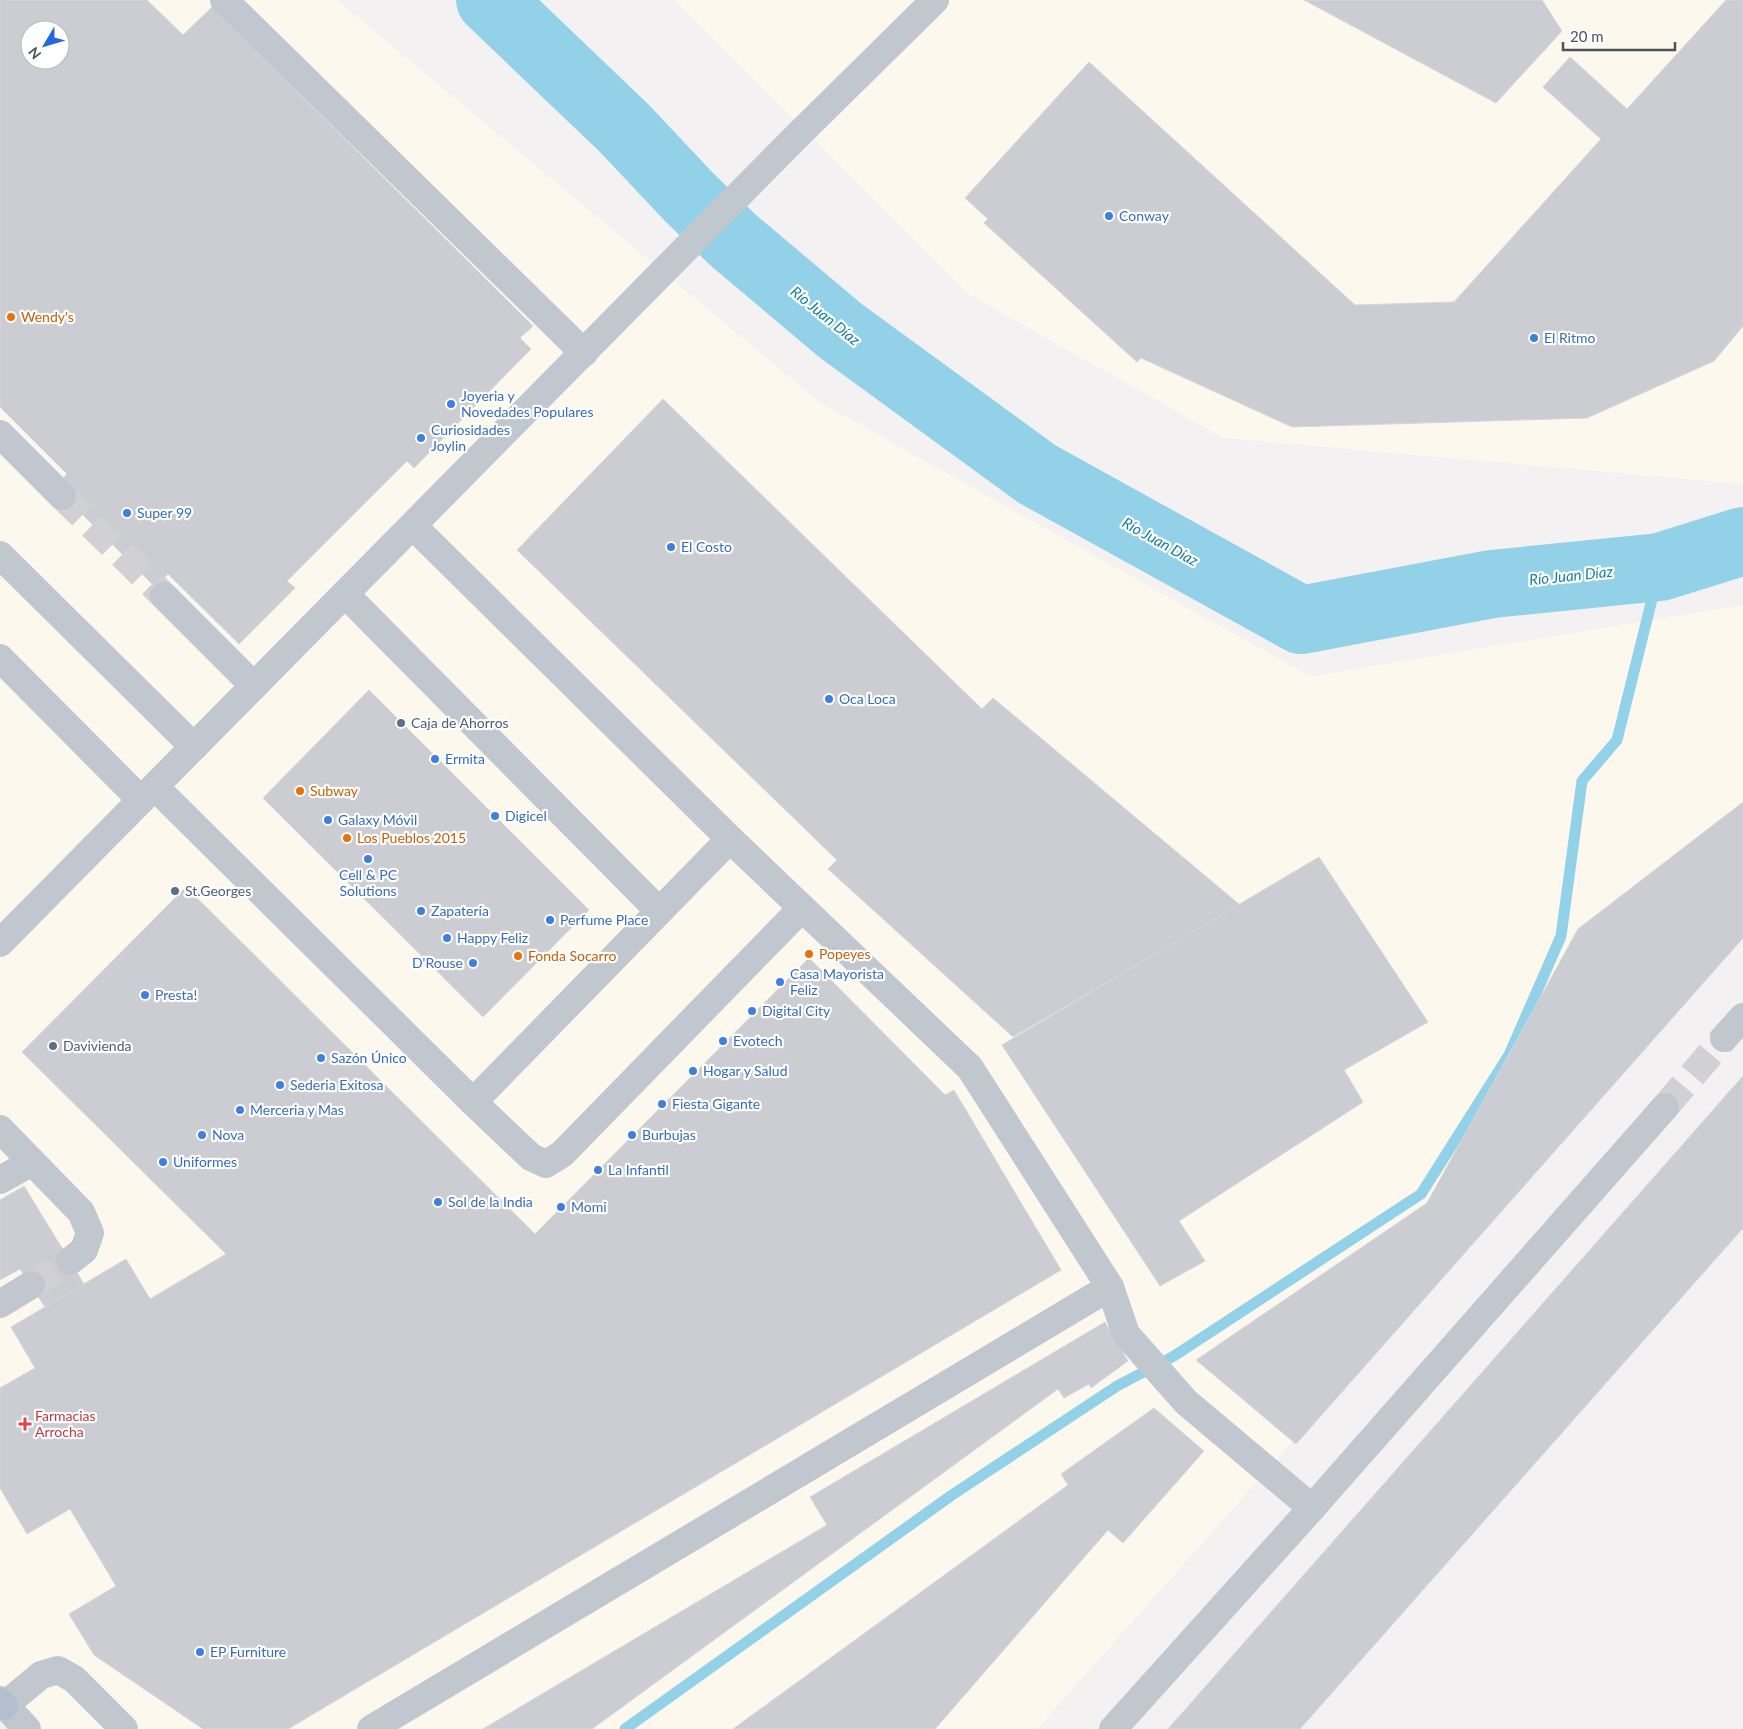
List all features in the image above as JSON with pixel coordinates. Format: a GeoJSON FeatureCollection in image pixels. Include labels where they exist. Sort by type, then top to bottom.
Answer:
{"type":"FeatureCollection","features":[{"type":"Feature","properties":{"kind":"street"},"geometry":{"type":"LineString","coordinates":[[224,0],[584,353]]}},
{"type":"Feature","properties":{"kind":"street"},"geometry":{"type":"LineString","coordinates":[[0,943],[793,140],[935,0]]}},
{"type":"Feature","properties":{"kind":"street"},"geometry":{"type":"LineString","coordinates":[[0,434],[62,496]]}},
{"type":"Feature","properties":{"kind":"street"},"geometry":{"type":"LineString","coordinates":[[413,526],[730,839],[970,1068],[1110,1287],[1126,1334],[1186,1402],[1312,1508]]}},
{"type":"Feature","properties":{"kind":"street"},"geometry":{"type":"LineString","coordinates":[[0,555],[194,747]]}},
{"type":"Feature","properties":{"kind":"street"},"geometry":{"type":"LineString","coordinates":[[345,594],[659,910]]}},
{"type":"Feature","properties":{"kind":"street"},"geometry":{"type":"LineString","coordinates":[[164,596],[254,686]]}},
{"type":"Feature","properties":{"kind":"street"},"geometry":{"type":"LineString","coordinates":[[0,658],[148,794],[531,1157],[546,1164],[562,1154],[802,908]]}},
{"type":"Feature","properties":{"kind":"street"},"geometry":{"type":"LineString","coordinates":[[473,1102],[730,839]]}},
{"type":"Feature","properties":{"kind":"street"},"geometry":{"type":"LineString","coordinates":[[1724,1038],[1743,1017]]}},
{"type":"Feature","properties":{"kind":"street"},"geometry":{"type":"LineString","coordinates":[[1113,1729],[1312,1508],[1665,1107]]}},
{"type":"Feature","properties":{"kind":"street"},"geometry":{"type":"LineString","coordinates":[[0,1129],[81,1212],[90,1233],[84,1250],[70,1261]]}},
{"type":"Feature","properties":{"kind":"street"},"geometry":{"type":"LineString","coordinates":[[0,1180],[32,1162]]}},
{"type":"Feature","properties":{"kind":"street"},"geometry":{"type":"LineString","coordinates":[[0,1304],[31,1285]]}},
{"type":"Feature","properties":{"kind":"street"},"geometry":{"type":"LineString","coordinates":[[371,1729],[1110,1287]]}},
{"type":"Feature","properties":{"kind":"street"},"geometry":{"type":"LineString","coordinates":[[27,1729],[1,1703],[41,1675],[58,1670],[74,1679],[124,1729]]}},
{"type":"Feature","properties":{"kind":"shaded area"},"geometry":{"type":"Polygon","coordinates":[[[0,0],[337,0],[818,401],[1310,676],[1743,605],[1743,935],[1037,1729],[23,1729],[0,1705],[0,0]]]}},
{"type":"Feature","properties":{"kind":"shaded area"},"geometry":{"type":"Polygon","coordinates":[[[675,0],[1743,0],[1743,484],[1223,438],[970,295],[675,0]]]}},
{"type":"Feature","properties":{"kind":"building"},"geometry":{"type":"Polygon","coordinates":[[[0,0],[147,0],[183,35],[212,7],[533,326],[520,338],[531,349],[414,468],[407,461],[287,581],[295,588],[239,644],[168,574],[155,587],[55,487],[67,474],[0,407],[0,0]]]}},
{"type":"Feature","properties":{"kind":"building"},"geometry":{"type":"Polygon","coordinates":[[[1304,0],[1542,0],[1562,31],[1496,103],[1304,0]]]}},
{"type":"Feature","properties":{"kind":"building"},"geometry":{"type":"Polygon","coordinates":[[[1726,0],[1743,0],[1743,326],[1714,361],[1587,418],[1292,427],[1141,358],[1137,362],[984,223],[988,219],[965,198],[1089,62],[1355,305],[1454,302],[1601,139],[1543,87],[1570,57],[1627,109],[1726,0]]]}},
{"type":"Feature","properties":{"kind":"building"},"geometry":{"type":"Polygon","coordinates":[[[663,399],[982,709],[993,698],[1240,905],[1013,1037],[828,869],[837,860],[517,550],[663,399]]]}},
{"type":"Feature","properties":{"kind":"building"},"geometry":{"type":"Polygon","coordinates":[[[369,690],[589,910],[483,1017],[263,798],[369,690]]]}},
{"type":"Feature","properties":{"kind":"building"},"geometry":{"type":"Polygon","coordinates":[[[1743,802],[1743,938],[1296,1444],[1196,1360],[1427,1203],[1578,929],[1743,802]]]}},
{"type":"Feature","properties":{"kind":"building"},"geometry":{"type":"Polygon","coordinates":[[[1319,857],[1428,1022],[1344,1070],[1363,1102],[1179,1221],[1205,1261],[1160,1286],[1002,1045],[1319,857]]]}},
{"type":"Feature","properties":{"kind":"building"},"geometry":{"type":"Polygon","coordinates":[[[186,887],[535,1234],[809,958],[945,1095],[954,1090],[1061,1270],[288,1729],[203,1729],[94,1655],[69,1614],[116,1586],[70,1509],[27,1534],[0,1488],[0,1388],[35,1368],[11,1327],[126,1259],[150,1299],[226,1254],[22,1052],[186,887]]]}},
{"type":"Feature","properties":{"kind":"building"},"geometry":{"type":"Polygon","coordinates":[[[1743,1076],[1743,1228],[1300,1729],[1168,1729],[1743,1076]]]}},
{"type":"Feature","properties":{"kind":"building"},"geometry":{"type":"Polygon","coordinates":[[[24,1186],[84,1284],[45,1307],[20,1269],[0,1280],[0,1200],[24,1186]]]}},
{"type":"Feature","properties":{"kind":"building"},"geometry":{"type":"Polygon","coordinates":[[[1105,1322],[1128,1361],[1091,1388],[1089,1384],[1064,1398],[1058,1389],[592,1729],[483,1729],[827,1525],[810,1497],[1105,1322]]]}},
{"type":"Feature","properties":{"kind":"building"},"geometry":{"type":"Polygon","coordinates":[[[1154,1408],[1204,1451],[1123,1543],[1108,1530],[935,1729],[733,1729],[1068,1485],[1061,1474],[1154,1408]]]}},
{"type":"Feature","properties":{"kind":"waterway","name":"Río Juan Díaz"},"geometry":{"type":"LineString","coordinates":[[490,0],[624,128],[689,197],[733,240],[841,331],[1037,474],[1301,620],[1492,584],[1660,567],[1743,541]]}},
{"type":"Feature","properties":{"kind":"waterway"},"geometry":{"type":"LineString","coordinates":[[625,1729],[952,1495],[1117,1386],[1174,1356],[1421,1194],[1509,1055],[1561,936],[1582,781],[1617,740],[1660,567]]}},
{"type":"Feature","properties":{"kind":"tunnel"},"geometry":{"type":"LineString","coordinates":[[62,496],[164,596]]}},
{"type":"Feature","properties":{"kind":"tunnel"},"geometry":{"type":"LineString","coordinates":[[1665,1107],[1724,1038]]}},
{"type":"Feature","properties":{"kind":"tunnel"},"geometry":{"type":"LineString","coordinates":[[31,1285],[70,1261]]}},
{"type":"Feature","properties":{"kind":"place","name":"Conway"},"geometry":{"type":"Point","coordinates":[1109,216]}},
{"type":"Feature","properties":{"kind":"place","name":"Wendy's"},"geometry":{"type":"Point","coordinates":[11,317]}},
{"type":"Feature","properties":{"kind":"place","name":"El Ritmo"},"geometry":{"type":"Point","coordinates":[1534,338]}},
{"type":"Feature","properties":{"kind":"place","name":"Joyeria y Novedades Populares"},"geometry":{"type":"Point","coordinates":[451,404]}},
{"type":"Feature","properties":{"kind":"place","name":"Curiosidades Joylin"},"geometry":{"type":"Point","coordinates":[421,438]}},
{"type":"Feature","properties":{"kind":"place","name":"Super 99"},"geometry":{"type":"Point","coordinates":[127,513]}},
{"type":"Feature","properties":{"kind":"place","name":"El Costo"},"geometry":{"type":"Point","coordinates":[671,547]}},
{"type":"Feature","properties":{"kind":"place","name":"Oca Loca"},"geometry":{"type":"Point","coordinates":[829,699]}},
{"type":"Feature","properties":{"kind":"place","name":"Caja de Ahorros"},"geometry":{"type":"Point","coordinates":[401,723]}},
{"type":"Feature","properties":{"kind":"place","name":"Ermita"},"geometry":{"type":"Point","coordinates":[435,759]}},
{"type":"Feature","properties":{"kind":"place","name":"Subway"},"geometry":{"type":"Point","coordinates":[300,791]}},
{"type":"Feature","properties":{"kind":"place","name":"Digicel"},"geometry":{"type":"Point","coordinates":[495,816]}},
{"type":"Feature","properties":{"kind":"place","name":"Galaxy Móvil"},"geometry":{"type":"Point","coordinates":[328,820]}},
{"type":"Feature","properties":{"kind":"place","name":"Los Pueblos 2015"},"geometry":{"type":"Point","coordinates":[347,838]}},
{"type":"Feature","properties":{"kind":"place","name":"Cell & PC Solutions"},"geometry":{"type":"Point","coordinates":[368,859]}},
{"type":"Feature","properties":{"kind":"place","name":"St.Georges"},"geometry":{"type":"Point","coordinates":[175,891]}},
{"type":"Feature","properties":{"kind":"place","name":"Zapatería"},"geometry":{"type":"Point","coordinates":[421,911]}},
{"type":"Feature","properties":{"kind":"place","name":"Perfume Place"},"geometry":{"type":"Point","coordinates":[550,920]}},
{"type":"Feature","properties":{"kind":"place","name":"Happy Feliz"},"geometry":{"type":"Point","coordinates":[447,938]}},
{"type":"Feature","properties":{"kind":"place","name":"Popeyes"},"geometry":{"type":"Point","coordinates":[809,954]}},
{"type":"Feature","properties":{"kind":"place","name":"Fonda Socarro"},"geometry":{"type":"Point","coordinates":[518,956]}},
{"type":"Feature","properties":{"kind":"place","name":"D'Rouse"},"geometry":{"type":"Point","coordinates":[473,963]}},
{"type":"Feature","properties":{"kind":"place","name":"Casa Mayorista Feliz"},"geometry":{"type":"Point","coordinates":[780,982]}},
{"type":"Feature","properties":{"kind":"place","name":"Presta!"},"geometry":{"type":"Point","coordinates":[145,995]}},
{"type":"Feature","properties":{"kind":"place","name":"Digital City"},"geometry":{"type":"Point","coordinates":[752,1011]}},
{"type":"Feature","properties":{"kind":"place","name":"Evotech"},"geometry":{"type":"Point","coordinates":[723,1041]}},
{"type":"Feature","properties":{"kind":"place","name":"Davivienda"},"geometry":{"type":"Point","coordinates":[53,1046]}},
{"type":"Feature","properties":{"kind":"place","name":"Sazón Único"},"geometry":{"type":"Point","coordinates":[321,1058]}},
{"type":"Feature","properties":{"kind":"place","name":"Hogar y Salud"},"geometry":{"type":"Point","coordinates":[693,1071]}},
{"type":"Feature","properties":{"kind":"place","name":"Sederia Exitosa"},"geometry":{"type":"Point","coordinates":[280,1085]}},
{"type":"Feature","properties":{"kind":"place","name":"Fiesta Gigante"},"geometry":{"type":"Point","coordinates":[662,1104]}},
{"type":"Feature","properties":{"kind":"place","name":"Merceria y Mas"},"geometry":{"type":"Point","coordinates":[240,1110]}},
{"type":"Feature","properties":{"kind":"place","name":"Nova"},"geometry":{"type":"Point","coordinates":[202,1135]}},
{"type":"Feature","properties":{"kind":"place","name":"Burbujas"},"geometry":{"type":"Point","coordinates":[632,1135]}},
{"type":"Feature","properties":{"kind":"place","name":"Uniformes"},"geometry":{"type":"Point","coordinates":[163,1162]}},
{"type":"Feature","properties":{"kind":"place","name":"La Infantil"},"geometry":{"type":"Point","coordinates":[598,1170]}},
{"type":"Feature","properties":{"kind":"place","name":"Sol de la India"},"geometry":{"type":"Point","coordinates":[438,1202]}},
{"type":"Feature","properties":{"kind":"place","name":"Momi"},"geometry":{"type":"Point","coordinates":[561,1207]}},
{"type":"Feature","properties":{"kind":"place","name":"Farmacias Arrocha"},"geometry":{"type":"Point","coordinates":[25,1424]}},
{"type":"Feature","properties":{"kind":"place","name":"EP Furniture"},"geometry":{"type":"Point","coordinates":[200,1652]}}]}
